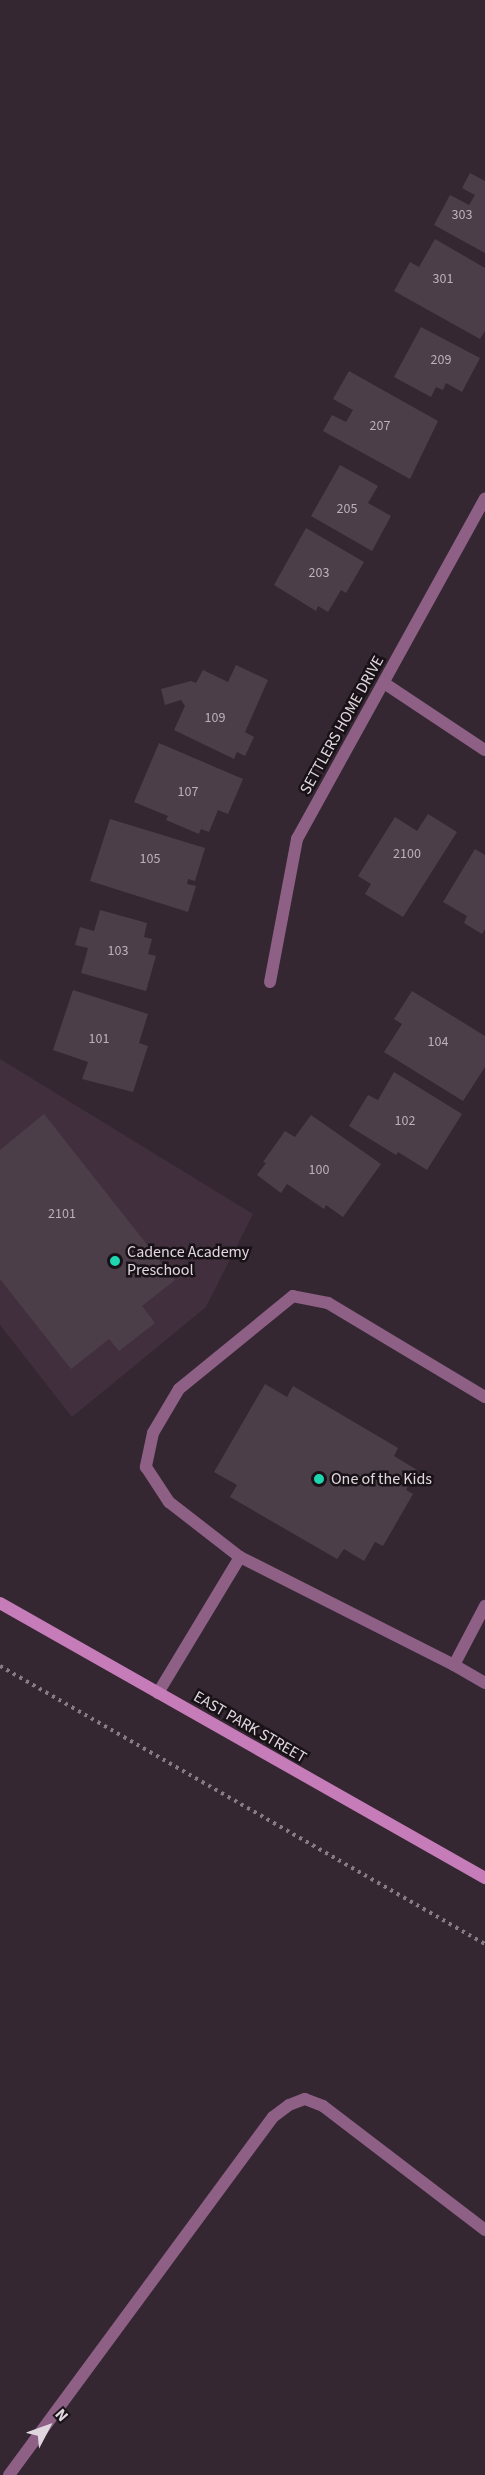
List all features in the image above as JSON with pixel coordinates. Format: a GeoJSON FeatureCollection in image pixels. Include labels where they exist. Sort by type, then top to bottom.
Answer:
{"type":"FeatureCollection","features":[{"type":"Feature","properties":{"kind":"street","name":"SETTLERS HOME DRIVE"},"geometry":{"type":"LineString","coordinates":[[270,982],[297,839],[485,499]]}},
{"type":"Feature","properties":{"kind":"street"},"geometry":{"type":"LineString","coordinates":[[384,682],[485,750]]}},
{"type":"Feature","properties":{"kind":"street"},"geometry":{"type":"LineString","coordinates":[[485,1396],[328,1303],[293,1296],[179,1389],[149,1444],[146,1467],[169,1502],[240,1557],[454,1665],[485,1683]]}},
{"type":"Feature","properties":{"kind":"street"},"geometry":{"type":"LineString","coordinates":[[158,1693],[240,1557]]}},
{"type":"Feature","properties":{"kind":"street","name":"EAST PARK STREET"},"geometry":{"type":"LineString","coordinates":[[0,1603],[484,1875]]}},
{"type":"Feature","properties":{"kind":"street"},"geometry":{"type":"LineString","coordinates":[[454,1665],[485,1606]]}},
{"type":"Feature","properties":{"kind":"street"},"geometry":{"type":"LineString","coordinates":[[9,2475],[273,2117],[289,2105],[305,2099],[323,2106],[485,2230]]}},
{"type":"Feature","properties":{"kind":"path"},"geometry":{"type":"LineString","coordinates":[[0,1666],[485,1944]]}},
{"type":"Feature","properties":{"kind":"shaded area","name":"Cadence Academy Preschool"},"geometry":{"type":"Polygon","coordinates":[[[0,1059],[253,1214],[206,1307],[72,1417],[0,1325],[0,1059]]]}},
{"type":"Feature","properties":{"kind":"building"},"geometry":{"type":"Polygon","coordinates":[[[470,173],[485,181],[485,253],[434,225],[450,195],[469,205],[475,195],[462,188],[470,173]]]}},
{"type":"Feature","properties":{"kind":"building"},"geometry":{"type":"Polygon","coordinates":[[[435,239],[485,268],[485,331],[480,339],[394,291],[410,262],[419,267],[435,239]]]}},
{"type":"Feature","properties":{"kind":"building"},"geometry":{"type":"Polygon","coordinates":[[[421,327],[480,358],[462,392],[446,383],[443,390],[436,387],[431,397],[394,377],[421,327]]]}},
{"type":"Feature","properties":{"kind":"building"},"geometry":{"type":"Polygon","coordinates":[[[349,371],[438,421],[410,479],[323,431],[332,415],[346,422],[353,410],[333,399],[349,371]]]}},
{"type":"Feature","properties":{"kind":"building"},"geometry":{"type":"Polygon","coordinates":[[[340,465],[378,486],[368,503],[391,516],[372,551],[311,516],[340,465]]]}},
{"type":"Feature","properties":{"kind":"building"},"geometry":{"type":"Polygon","coordinates":[[[306,528],[364,562],[346,593],[341,590],[328,612],[318,606],[316,611],[274,585],[306,528]]]}},
{"type":"Feature","properties":{"kind":"building"},"geometry":{"type":"Polygon","coordinates":[[[236,665],[268,680],[245,732],[254,737],[245,756],[237,752],[234,759],[174,730],[185,706],[181,700],[165,705],[161,689],[191,681],[196,683],[203,670],[228,682],[236,665]]]}},
{"type":"Feature","properties":{"kind":"building"},"geometry":{"type":"Polygon","coordinates":[[[159,743],[243,779],[228,814],[218,810],[209,832],[201,829],[199,834],[166,820],[168,816],[134,802],[159,743]]]}},
{"type":"Feature","properties":{"kind":"building"},"geometry":{"type":"Polygon","coordinates":[[[428,814],[457,832],[403,917],[365,894],[371,884],[358,876],[395,817],[417,831],[428,814]]]}},
{"type":"Feature","properties":{"kind":"building"},"geometry":{"type":"Polygon","coordinates":[[[110,819],[205,848],[195,881],[188,879],[187,884],[196,886],[188,912],[90,881],[110,819]]]}},
{"type":"Feature","properties":{"kind":"building"},"geometry":{"type":"Polygon","coordinates":[[[475,849],[485,855],[485,929],[482,934],[464,923],[467,916],[443,902],[475,849]]]}},
{"type":"Feature","properties":{"kind":"building"},"geometry":{"type":"Polygon","coordinates":[[[100,910],[147,923],[144,937],[152,939],[148,954],[156,956],[146,991],[81,973],[88,948],[75,945],[80,927],[94,931],[100,910]]]}},
{"type":"Feature","properties":{"kind":"building"},"geometry":{"type":"Polygon","coordinates":[[[73,990],[148,1014],[139,1043],[148,1046],[133,1092],[82,1079],[88,1062],[53,1050],[73,990]]]}},
{"type":"Feature","properties":{"kind":"building"},"geometry":{"type":"Polygon","coordinates":[[[412,991],[485,1036],[485,1067],[463,1101],[384,1052],[402,1024],[394,1019],[412,991]]]}},
{"type":"Feature","properties":{"kind":"building"},"geometry":{"type":"Polygon","coordinates":[[[394,1072],[462,1114],[427,1170],[398,1152],[396,1155],[349,1126],[368,1095],[378,1100],[394,1072]]]}},
{"type":"Feature","properties":{"kind":"building"},"geometry":{"type":"Polygon","coordinates":[[[44,1114],[175,1280],[142,1306],[155,1323],[119,1351],[109,1339],[71,1369],[0,1279],[0,1150],[44,1114]]]}},
{"type":"Feature","properties":{"kind":"building"},"geometry":{"type":"Polygon","coordinates":[[[311,1115],[381,1164],[343,1217],[326,1205],[324,1209],[287,1184],[281,1193],[257,1175],[266,1163],[263,1162],[285,1131],[295,1137],[311,1115]]]}},
{"type":"Feature","properties":{"kind":"building","name":"One of the Kids"},"geometry":{"type":"Polygon","coordinates":[[[265,1384],[287,1397],[293,1386],[398,1448],[394,1456],[417,1470],[406,1490],[413,1494],[383,1546],[375,1542],[364,1561],[344,1549],[337,1559],[230,1497],[237,1485],[214,1472],[265,1384]]]}},
{"type":"Feature","properties":{"kind":"place","name":"Cadence Academy Preschool"},"geometry":{"type":"Point","coordinates":[115,1261]}},
{"type":"Feature","properties":{"kind":"place","name":"One of the Kids"},"geometry":{"type":"Point","coordinates":[319,1479]}}]}
